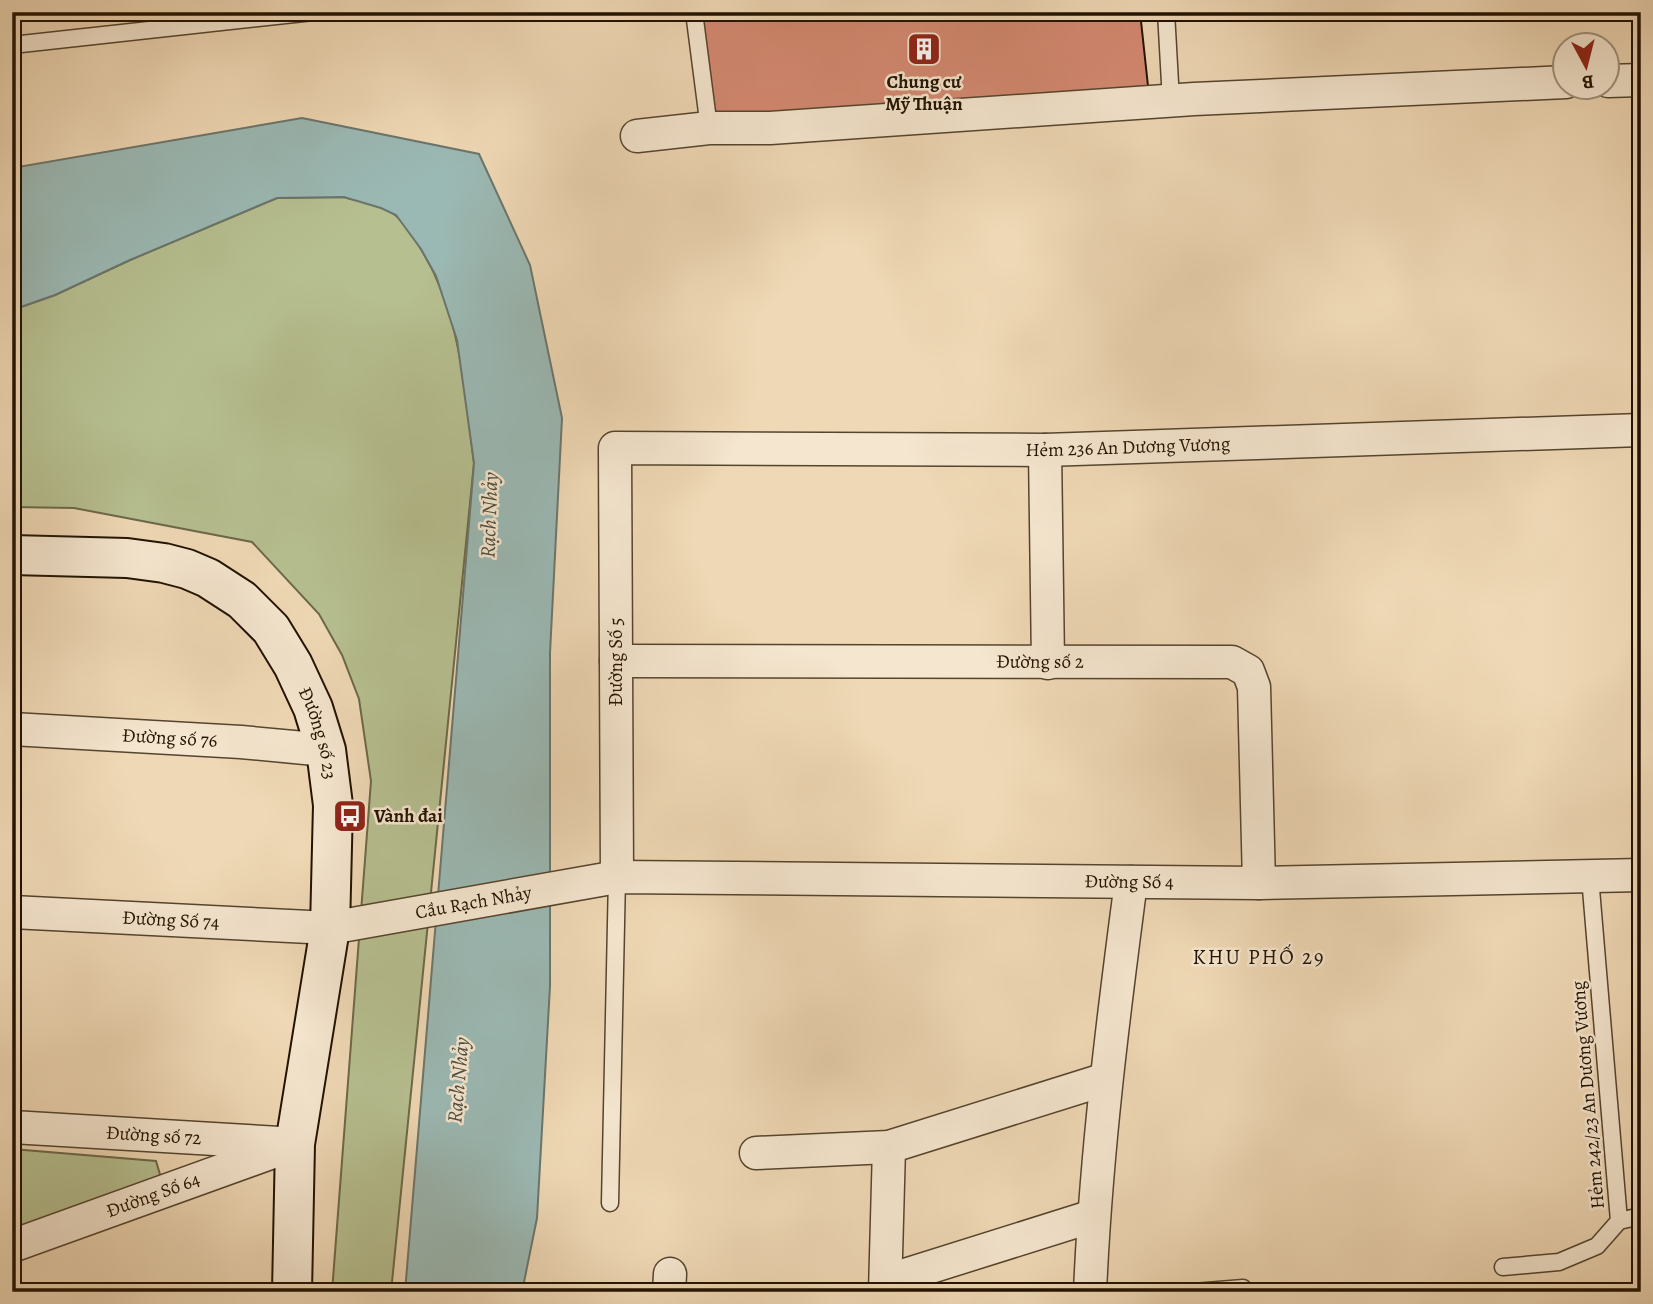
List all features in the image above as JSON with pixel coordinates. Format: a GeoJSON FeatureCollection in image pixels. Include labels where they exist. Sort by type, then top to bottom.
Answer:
{"type":"FeatureCollection","features":[{"type":"Feature","properties":{"kind":"street"},"geometry":{"type":"LineString","coordinates":[[1622,81],[1641,80]]}},
{"type":"Feature","properties":{"kind":"street"},"geometry":{"type":"LineString","coordinates":[[637,136],[709,128],[770,128],[1171,101],[1552,83]]}},
{"type":"Feature","properties":{"kind":"street","name":"Hẻm 236 An Dương Vương"},"geometry":{"type":"LineString","coordinates":[[615,448],[1045,450],[1641,430]]}},
{"type":"Feature","properties":{"kind":"street","name":"Đường Số 5"},"geometry":{"type":"LineString","coordinates":[[602,878],[616,661],[615,448]]}},
{"type":"Feature","properties":{"kind":"street"},"geometry":{"type":"LineString","coordinates":[[1045,450],[1048,663]]}},
{"type":"Feature","properties":{"kind":"street","name":"Đường số 23"},"geometry":{"type":"LineString","coordinates":[[12,555],[127,558],[164,563],[208,578],[242,600],[271,629],[298,675],[313,708],[326,750],[333,825],[330,928],[295,1144],[292,1292]]}},
{"type":"Feature","properties":{"kind":"street","name":"Đường số 2"},"geometry":{"type":"LineString","coordinates":[[616,661],[1232,662],[1248,671],[1254,687],[1259,883]]}},
{"type":"Feature","properties":{"kind":"street","name":"Đường số 76"},"geometry":{"type":"LineString","coordinates":[[12,729],[241,742],[326,750]]}},
{"type":"Feature","properties":{"kind":"street","name":"Đường Số 4"},"geometry":{"type":"LineString","coordinates":[[602,878],[1259,883],[1641,875]]}},
{"type":"Feature","properties":{"kind":"street","name":"Cầu Rạch Nhảy"},"geometry":{"type":"LineString","coordinates":[[330,928],[602,878]]}},
{"type":"Feature","properties":{"kind":"street"},"geometry":{"type":"LineString","coordinates":[[1090,1292],[1093,1216],[1105,1079],[1131,882]]}},
{"type":"Feature","properties":{"kind":"street","name":"Đường Số 74"},"geometry":{"type":"LineString","coordinates":[[12,912],[330,928]]}},
{"type":"Feature","properties":{"kind":"street"},"geometry":{"type":"LineString","coordinates":[[756,1153],[889,1147],[1105,1079]]}},
{"type":"Feature","properties":{"kind":"street","name":"Đường số 72"},"geometry":{"type":"LineString","coordinates":[[12,1127],[295,1144]]}},
{"type":"Feature","properties":{"kind":"street","name":"Đường Số 64"},"geometry":{"type":"LineString","coordinates":[[12,1246],[295,1144]]}},
{"type":"Feature","properties":{"kind":"street"},"geometry":{"type":"LineString","coordinates":[[889,1147],[886,1286],[1093,1216]]}},
{"type":"Feature","properties":{"kind":"lane"},"geometry":{"type":"LineString","coordinates":[[12,45],[231,17],[313,12]]}},
{"type":"Feature","properties":{"kind":"lane"},"geometry":{"type":"LineString","coordinates":[[694,12],[709,128]]}},
{"type":"Feature","properties":{"kind":"lane"},"geometry":{"type":"LineString","coordinates":[[1166,12],[1171,101]]}},
{"type":"Feature","properties":{"kind":"lane","name":"Hẻm 242/23 An Dương Vương"},"geometry":{"type":"LineString","coordinates":[[1503,1267],[1559,1262],[1597,1246],[1619,1221],[1590,877]]}},
{"type":"Feature","properties":{"kind":"lane"},"geometry":{"type":"LineString","coordinates":[[602,878],[610,1203]]}},
{"type":"Feature","properties":{"kind":"lane"},"geometry":{"type":"LineString","coordinates":[[1619,1221],[1641,1216]]}},
{"type":"Feature","properties":{"kind":"lane"},"geometry":{"type":"LineString","coordinates":[[1194,1292],[1243,1288]]}},
{"type":"Feature","properties":{"kind":"green space"},"geometry":{"type":"Polygon","coordinates":[[[344,197],[377,206],[395,215],[428,261],[441,288],[457,345],[474,463],[391,1292],[332,1292],[371,781],[359,699],[342,655],[319,614],[252,542],[74,508],[12,507],[12,310],[55,295],[277,198],[344,197]]]}},
{"type":"Feature","properties":{"kind":"green space"},"geometry":{"type":"Polygon","coordinates":[[[12,1149],[156,1161],[162,1181],[12,1232],[12,1149]]]}},
{"type":"Feature","properties":{"kind":"water","name":"Rạch Nhảy"},"geometry":{"type":"Polygon","coordinates":[[[302,118],[479,154],[530,265],[562,418],[550,653],[550,986],[537,1218],[522,1292],[405,1292],[474,463],[457,340],[436,276],[421,249],[396,215],[344,197],[277,198],[55,295],[12,310],[12,168],[302,118]]]}},
{"type":"Feature","properties":{"kind":"building","name":"Chung cư Mỹ Thuận"},"geometry":{"type":"Polygon","coordinates":[[[699,12],[1140,12],[1148,86],[714,124],[699,12]]]}},
{"type":"Feature","properties":{"kind":"place","name":"Chung cư Mỹ Thuận"},"geometry":{"type":"Point","coordinates":[924,49]}},
{"type":"Feature","properties":{"kind":"place","name":"Vành đai"},"geometry":{"type":"Point","coordinates":[350,816]}},
{"type":"Feature","properties":{"kind":"district","name":"KHU PHỐ 29"},"geometry":{"type":"Point","coordinates":[1259,957]}}]}
